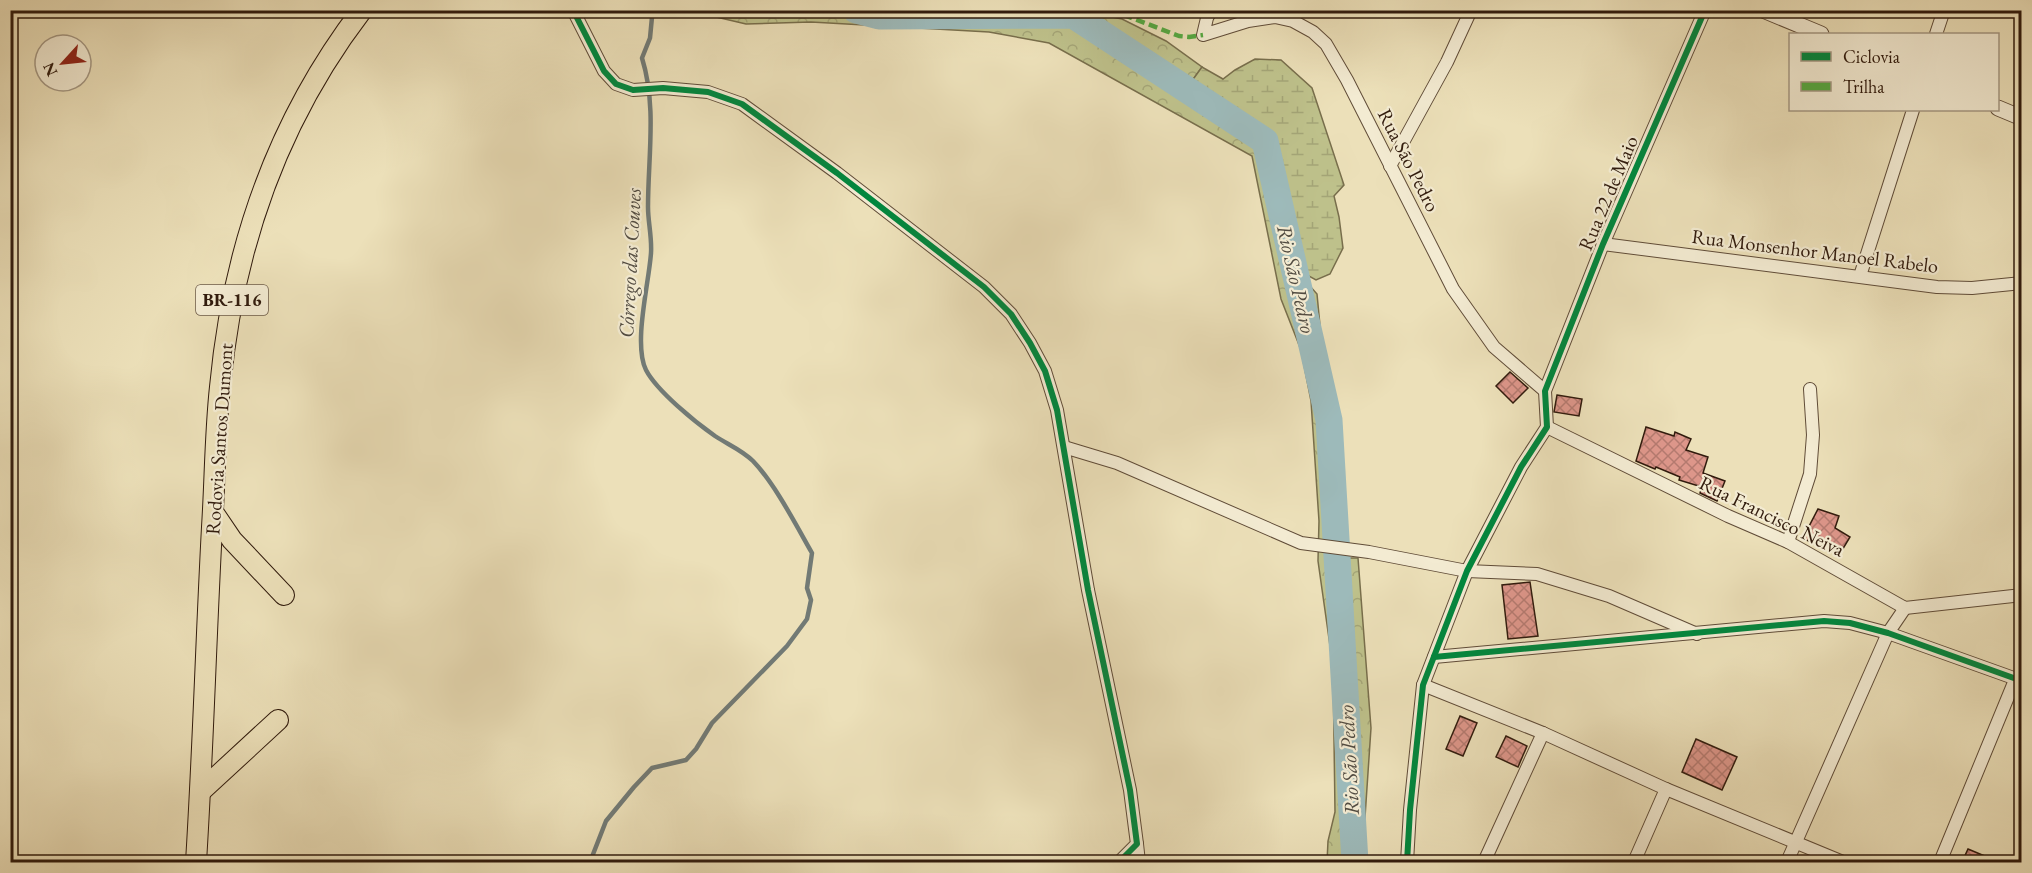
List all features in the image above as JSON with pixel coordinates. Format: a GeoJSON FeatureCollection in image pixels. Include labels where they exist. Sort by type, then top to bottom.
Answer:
{"type":"FeatureCollection","features":[{"type":"Feature","properties":{"kind":"highway","name":"Rodovia Santos Dumont"},"geometry":{"type":"LineString","coordinates":[[196,862],[219,389],[233,295],[247,236],[272,163],[306,95],[362,10]]}},
{"type":"Feature","properties":{"kind":"highway"},"geometry":{"type":"LineString","coordinates":[[213,512],[232,540],[284,594]]}},
{"type":"Feature","properties":{"kind":"highway"},"geometry":{"type":"LineString","coordinates":[[200,792],[278,720]]}},
{"type":"Feature","properties":{"kind":"street"},"geometry":{"type":"LineString","coordinates":[[573,10],[604,71],[616,84],[633,90],[663,87],[708,92],[742,104],[837,173],[984,287],[1011,314],[1045,371],[1057,410],[1088,590],[1131,789],[1140,862]]}},
{"type":"Feature","properties":{"kind":"street","name":"Rua São Pedro"},"geometry":{"type":"LineString","coordinates":[[1211,10],[1203,35],[1248,21],[1275,17],[1293,21],[1313,32],[1326,44],[1352,90],[1453,290],[1494,347],[1545,391]]}},
{"type":"Feature","properties":{"kind":"street"},"geometry":{"type":"LineString","coordinates":[[1282,10],[1293,21]]}},
{"type":"Feature","properties":{"kind":"street"},"geometry":{"type":"LineString","coordinates":[[1390,166],[1447,62],[1471,10]]}},
{"type":"Feature","properties":{"kind":"street","name":"Rua 22 de Maio"},"geometry":{"type":"LineString","coordinates":[[1545,391],[1603,244],[1705,10]]}},
{"type":"Feature","properties":{"kind":"street"},"geometry":{"type":"LineString","coordinates":[[1763,10],[1819,33]]}},
{"type":"Feature","properties":{"kind":"street"},"geometry":{"type":"LineString","coordinates":[[1936,33],[1944,10]]}},
{"type":"Feature","properties":{"kind":"street"},"geometry":{"type":"LineString","coordinates":[[1999,108],[2022,118]]}},
{"type":"Feature","properties":{"kind":"street"},"geometry":{"type":"LineString","coordinates":[[1860,276],[1913,111]]}},
{"type":"Feature","properties":{"kind":"street","name":"Rua Monsenhor Manoel Rabelo"},"geometry":{"type":"LineString","coordinates":[[1603,244],[1936,287],[1972,288],[2022,283]]}},
{"type":"Feature","properties":{"kind":"street"},"geometry":{"type":"LineString","coordinates":[[1788,542],[1810,474],[1813,435],[1810,389]]}},
{"type":"Feature","properties":{"kind":"street"},"geometry":{"type":"LineString","coordinates":[[1407,862],[1410,810],[1424,685],[1467,571],[1521,467],[1547,428],[1545,391]]}},
{"type":"Feature","properties":{"kind":"street","name":"Rua Francisco Neiva"},"geometry":{"type":"LineString","coordinates":[[1547,428],[1728,516],[1788,542],[1905,608]]}},
{"type":"Feature","properties":{"kind":"street"},"geometry":{"type":"LineString","coordinates":[[1064,447],[1117,463],[1301,543],[1369,552],[1467,571],[1537,574],[1609,596],[1697,634]]}},
{"type":"Feature","properties":{"kind":"street"},"geometry":{"type":"LineString","coordinates":[[1787,862],[1888,633],[1905,608],[2022,595]]}},
{"type":"Feature","properties":{"kind":"street"},"geometry":{"type":"LineString","coordinates":[[1434,657],[1824,621],[1850,623],[1888,633],[2018,680],[1940,862]]}},
{"type":"Feature","properties":{"kind":"street"},"geometry":{"type":"LineString","coordinates":[[1424,685],[1543,733],[1666,789],[1843,862]]}},
{"type":"Feature","properties":{"kind":"street"},"geometry":{"type":"LineString","coordinates":[[1484,862],[1543,733]]}},
{"type":"Feature","properties":{"kind":"street"},"geometry":{"type":"LineString","coordinates":[[1634,862],[1666,789]]}},
{"type":"Feature","properties":{"kind":"street"},"geometry":{"type":"LineString","coordinates":[[1119,862],[1137,844]]}},
{"type":"Feature","properties":{"kind":"green space"},"geometry":{"type":"Polygon","coordinates":[[[658,11],[1082,11],[1122,19],[1166,41],[1202,67],[1186,89],[1265,141],[1294,268],[1317,294],[1329,420],[1337,558],[1358,558],[1371,728],[1362,862],[1327,862],[1328,841],[1335,812],[1333,667],[1318,561],[1319,521],[1311,401],[1301,350],[1281,299],[1252,156],[1049,43],[989,32],[811,22],[746,24],[712,16],[659,13],[658,11]]]}},
{"type":"Feature","properties":{"kind":"green space"},"geometry":{"type":"Polygon","coordinates":[[[1255,59],[1281,60],[1312,88],[1344,185],[1334,196],[1343,248],[1330,274],[1316,280],[1294,268],[1265,141],[1186,89],[1202,67],[1223,79],[1255,59]]]}},
{"type":"Feature","properties":{"kind":"building"},"geometry":{"type":"Polygon","coordinates":[[[1510,372],[1528,388],[1513,403],[1496,386],[1510,372]]]}},
{"type":"Feature","properties":{"kind":"building"},"geometry":{"type":"Polygon","coordinates":[[[1557,395],[1582,399],[1579,416],[1554,412],[1557,395]]]}},
{"type":"Feature","properties":{"kind":"building"},"geometry":{"type":"Polygon","coordinates":[[[1646,427],[1674,436],[1675,432],[1691,439],[1686,450],[1708,457],[1703,473],[1725,481],[1717,501],[1700,493],[1702,487],[1679,480],[1680,477],[1636,461],[1646,427]]]}},
{"type":"Feature","properties":{"kind":"building"},"geometry":{"type":"Polygon","coordinates":[[[1818,509],[1839,516],[1835,528],[1850,537],[1841,552],[1826,544],[1823,549],[1803,538],[1818,509]]]}},
{"type":"Feature","properties":{"kind":"building"},"geometry":{"type":"Polygon","coordinates":[[[1530,582],[1538,636],[1508,639],[1502,585],[1530,582]]]}},
{"type":"Feature","properties":{"kind":"building"},"geometry":{"type":"Polygon","coordinates":[[[1460,716],[1477,723],[1463,756],[1446,749],[1460,716]]]}},
{"type":"Feature","properties":{"kind":"building"},"geometry":{"type":"Polygon","coordinates":[[[1506,736],[1527,746],[1518,767],[1496,757],[1506,736]]]}},
{"type":"Feature","properties":{"kind":"building"},"geometry":{"type":"Polygon","coordinates":[[[1696,739],[1737,757],[1722,790],[1682,772],[1696,739]]]}},
{"type":"Feature","properties":{"kind":"building"},"geometry":{"type":"Polygon","coordinates":[[[1968,849],[1999,862],[1962,862],[1968,849]]]}},
{"type":"Feature","properties":{"kind":"waterway","name":"Córrego das Couves"},"geometry":{"type":"LineString","coordinates":[[590,862],[606,821],[634,787],[652,768],[686,760],[696,749],[712,723],[787,646],[807,619],[811,600],[807,588],[812,553],[769,481],[749,457],[707,430],[667,396],[651,378],[642,359],[641,329],[651,247],[648,207],[651,132],[647,76],[642,58],[650,38],[652,17],[656,10]]}},
{"type":"Feature","properties":{"kind":"waterway","name":"Rio São Pedro"},"geometry":{"type":"LineString","coordinates":[[856,10],[879,16],[1073,15],[1265,141],[1329,420],[1355,862]]}},
{"type":"Feature","properties":{"kind":"marked path"},"geometry":{"type":"LineString","coordinates":[[1111,10],[1179,36],[1203,35]]}},
{"type":"Feature","properties":{"kind":"cycle path"},"geometry":{"type":"LineString","coordinates":[[573,10],[604,71],[616,84],[633,90],[663,88],[708,92],[742,104],[837,173],[984,287],[1011,314],[1030,343],[1045,371],[1057,410],[1088,590],[1130,790],[1137,844],[1119,862]]}},
{"type":"Feature","properties":{"kind":"cycle path"},"geometry":{"type":"LineString","coordinates":[[1407,862],[1423,685],[1467,571],[1521,467],[1547,427],[1545,391],[1603,244],[1705,10]]}},
{"type":"Feature","properties":{"kind":"cycle path"},"geometry":{"type":"LineString","coordinates":[[1434,657],[1824,621],[1850,623],[1888,633],[2022,681]]}}]}
